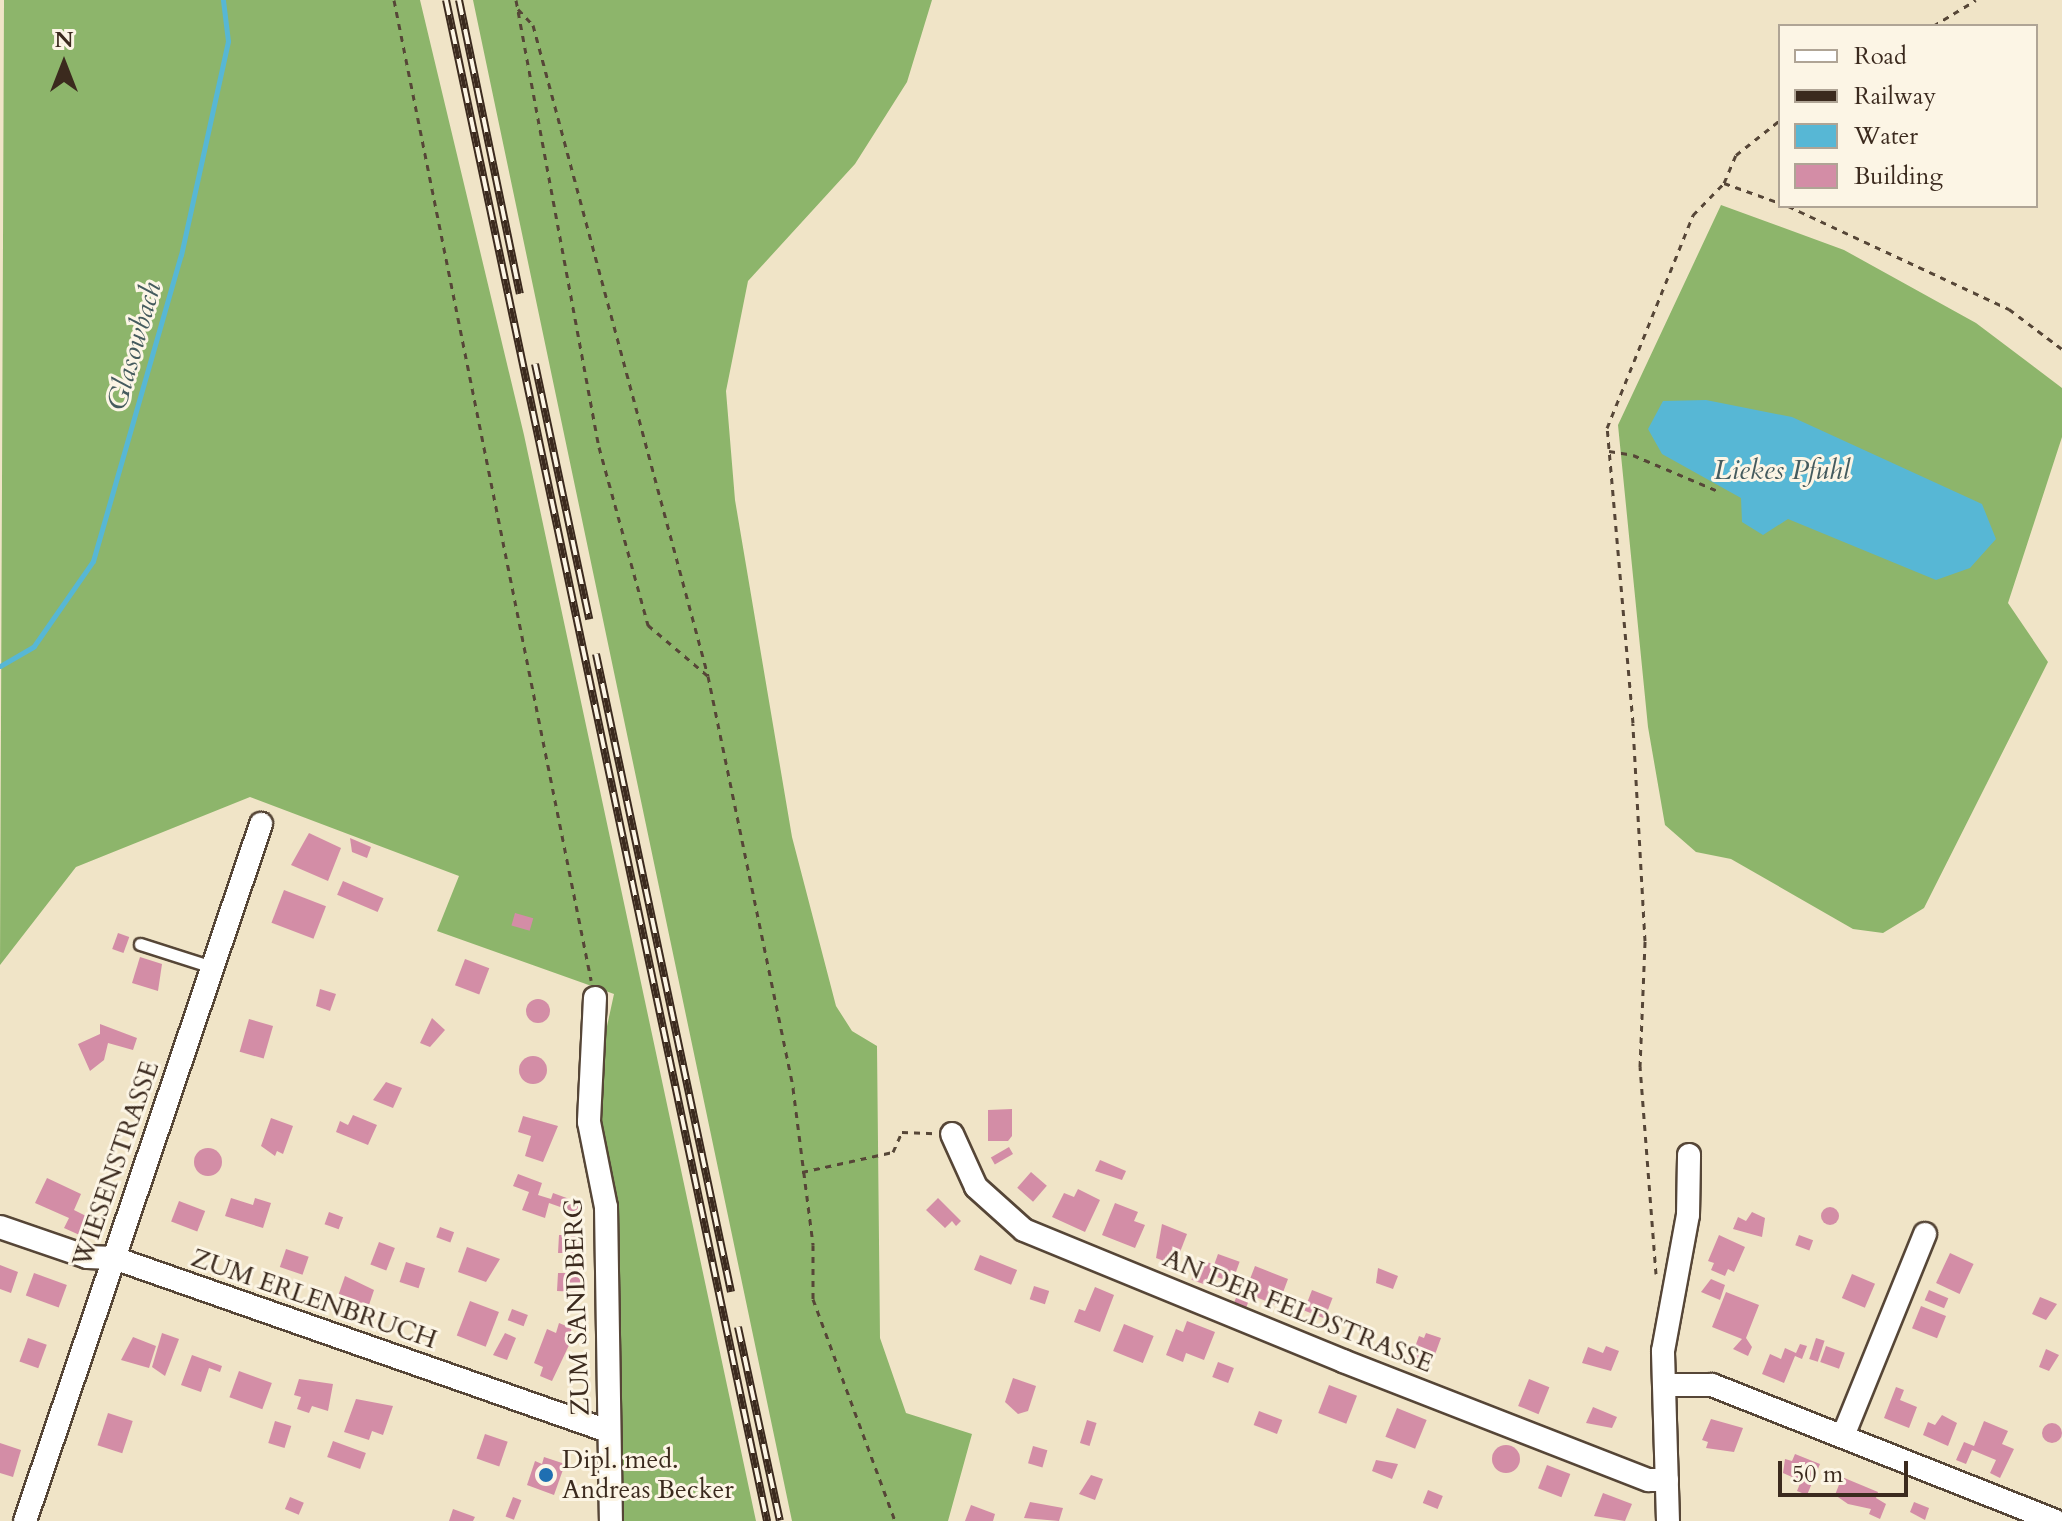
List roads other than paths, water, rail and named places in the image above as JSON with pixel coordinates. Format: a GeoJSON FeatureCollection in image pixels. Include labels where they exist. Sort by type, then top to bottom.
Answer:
{"type":"FeatureCollection","features":[{"type":"Feature","properties":{"kind":"street","name":"WIESENSTRASSE"},"geometry":{"type":"LineString","coordinates":[[25,1521],[261,824]]}},
{"type":"Feature","properties":{"kind":"street","name":"ZUM SANDBERG"},"geometry":{"type":"LineString","coordinates":[[595,998],[589,1122],[606,1207],[611,1521]]}},
{"type":"Feature","properties":{"kind":"street","name":"AN DER FELDSTRASSE"},"geometry":{"type":"LineString","coordinates":[[952,1134],[976,1187],[1024,1230],[1343,1361],[1649,1480],[1667,1480]]}},
{"type":"Feature","properties":{"kind":"street"},"geometry":{"type":"LineString","coordinates":[[1668,1521],[1666,1321],[1688,1215],[1689,1155]]}},
{"type":"Feature","properties":{"kind":"street","name":"ZUM ERLENBRUCH"},"geometry":{"type":"LineString","coordinates":[[0,1227],[87,1257],[114,1258],[608,1431]]}},
{"type":"Feature","properties":{"kind":"street"},"geometry":{"type":"LineString","coordinates":[[1843,1436],[1925,1234]]}},
{"type":"Feature","properties":{"kind":"street"},"geometry":{"type":"LineString","coordinates":[[1665,1385],[1712,1385],[2056,1521],[2062,1511]]}},
{"type":"Feature","properties":{"kind":"lane"},"geometry":{"type":"LineString","coordinates":[[140,944],[212,967]]}},
{"type":"Feature","properties":{"kind":"water","name":"Liekes Pfuhl"},"geometry":{"type":"Polygon","coordinates":[[[1706,400],[1792,417],[1982,504],[1996,539],[1970,568],[1936,580],[1788,519],[1763,535],[1742,522],[1741,498],[1662,454],[1648,429],[1663,401],[1706,400]]]}},
{"type":"Feature","properties":{"kind":"waterway","name":"Glasowbach"},"geometry":{"type":"LineString","coordinates":[[0,666],[34,646],[93,561],[181,255],[228,41],[223,0]]}},
{"type":"Feature","properties":{"kind":"railway"},"geometry":{"type":"LineString","coordinates":[[446,0],[767,1521]]}},
{"type":"Feature","properties":{"kind":"railway"},"geometry":{"type":"LineString","coordinates":[[459,0],[520,294]]}},
{"type":"Feature","properties":{"kind":"railway"},"geometry":{"type":"LineString","coordinates":[[535,364],[589,619]]}},
{"type":"Feature","properties":{"kind":"railway"},"geometry":{"type":"LineString","coordinates":[[596,654],[731,1292]]}},
{"type":"Feature","properties":{"kind":"railway"},"geometry":{"type":"LineString","coordinates":[[738,1327],[780,1521]]}},
{"type":"Feature","properties":{"kind":"place","name":"Dipl. med. Andreas Becker"},"geometry":{"type":"Point","coordinates":[546,1475]}}]}
